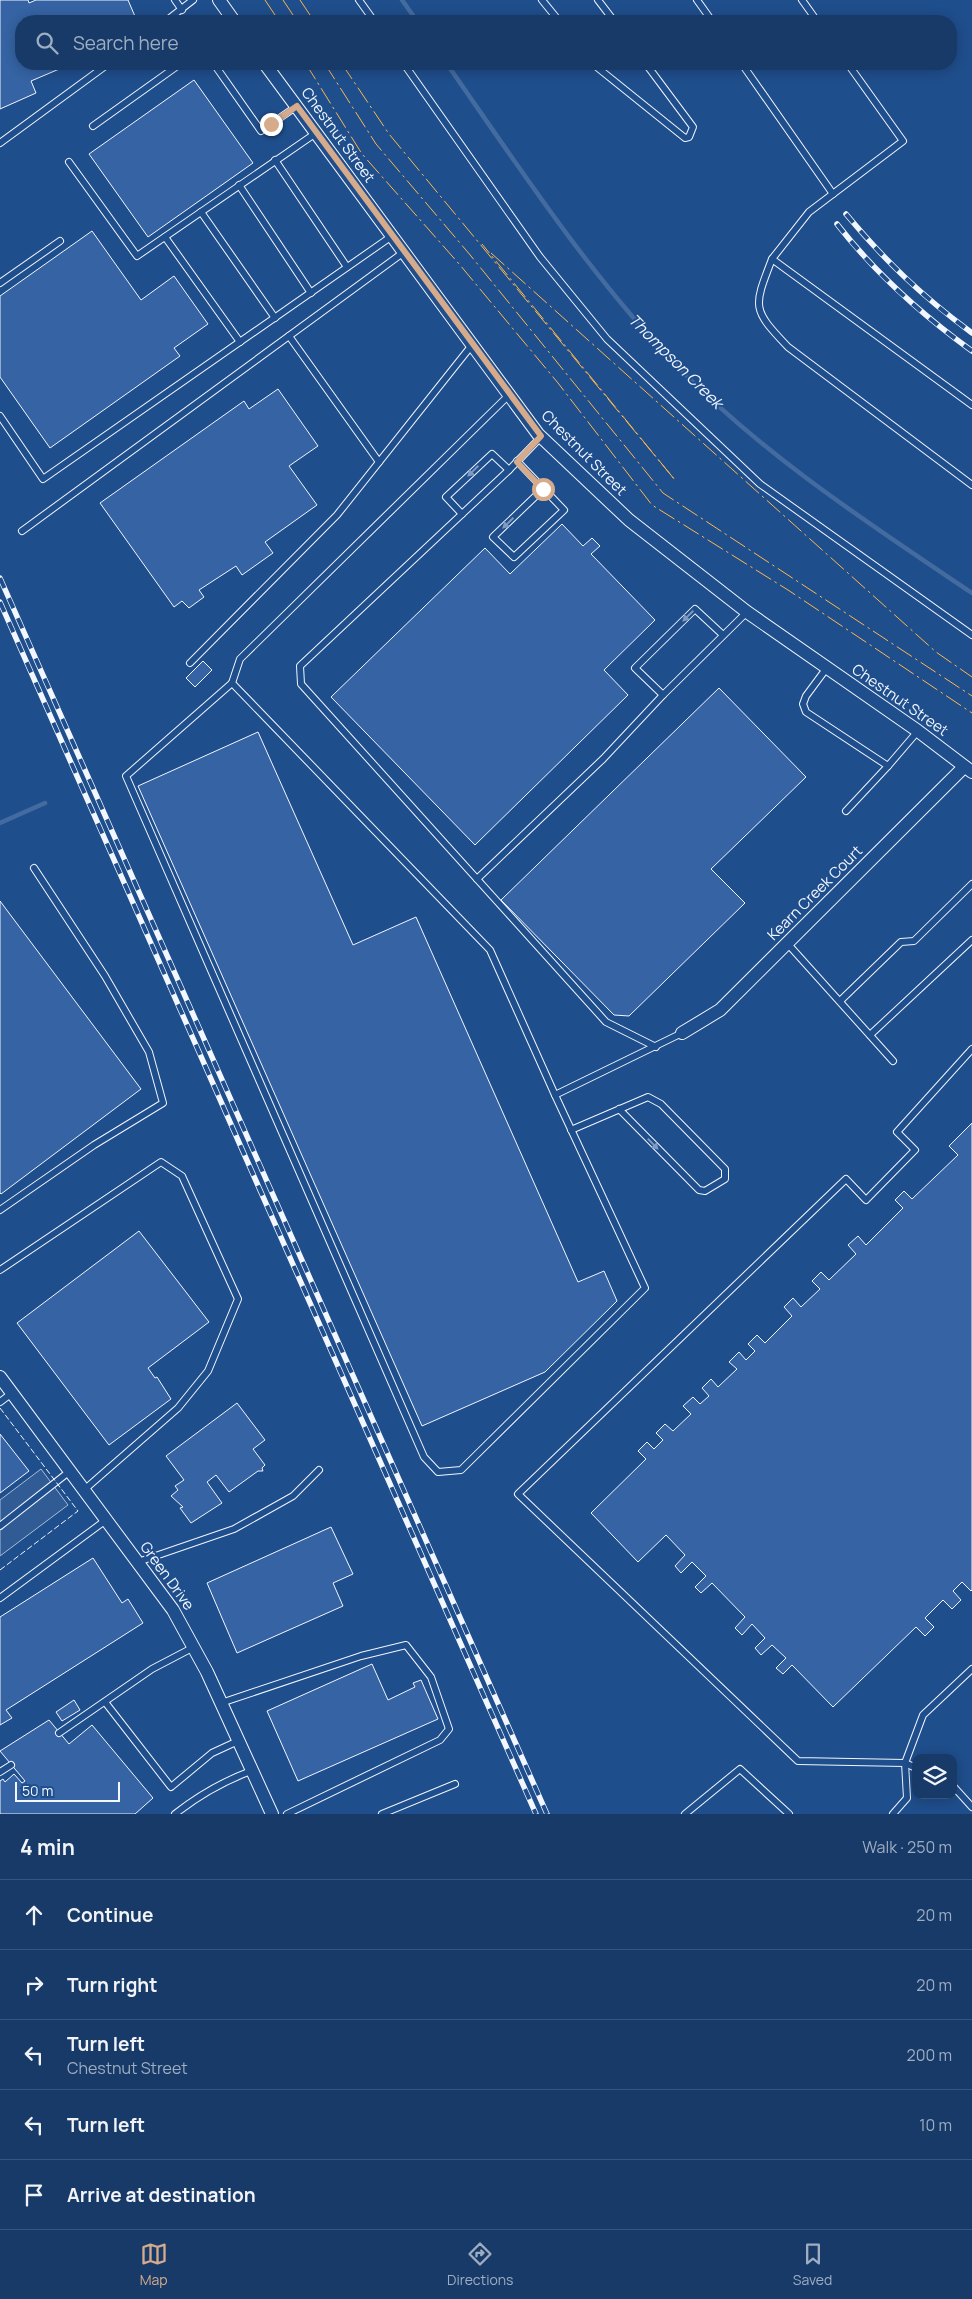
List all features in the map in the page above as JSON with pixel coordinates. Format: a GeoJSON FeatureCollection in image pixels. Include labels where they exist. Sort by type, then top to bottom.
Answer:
{"type":"FeatureCollection","features":[{"type":"Feature","properties":{"kind":"street"},"geometry":{"type":"LineString","coordinates":[[219,0],[230,15]]}},
{"type":"Feature","properties":{"kind":"street","name":"Chestnut Street"},"geometry":{"type":"LineString","coordinates":[[270,70],[541,436],[629,520],[747,612],[826,669],[918,731],[968,770]]}},
{"type":"Feature","properties":{"kind":"street","name":"Kearn Creek Court"},"geometry":{"type":"LineString","coordinates":[[682,1033],[720,1010],[968,770]]}},
{"type":"Feature","properties":{"kind":"street","name":"Green Drive"},"geometry":{"type":"LineString","coordinates":[[0,1377],[173,1610],[194,1647],[272,1814]]}},
{"type":"Feature","properties":{"kind":"lane"},"geometry":{"type":"LineString","coordinates":[[175,0],[182,10]]}},
{"type":"Feature","properties":{"kind":"lane"},"geometry":{"type":"LineString","coordinates":[[175,15],[193,0]]}},
{"type":"Feature","properties":{"kind":"lane"},"geometry":{"type":"LineString","coordinates":[[359,0],[370,15]]}},
{"type":"Feature","properties":{"kind":"lane"},"geometry":{"type":"LineString","coordinates":[[542,0],[554,15]]}},
{"type":"Feature","properties":{"kind":"lane"},"geometry":{"type":"LineString","coordinates":[[598,0],[609,15]]}},
{"type":"Feature","properties":{"kind":"lane"},"geometry":{"type":"LineString","coordinates":[[697,0],[708,15]]}},
{"type":"Feature","properties":{"kind":"lane"},"geometry":{"type":"LineString","coordinates":[[802,0],[813,15]]}},
{"type":"Feature","properties":{"kind":"lane"},"geometry":{"type":"LineString","coordinates":[[0,143],[100,70]]}},
{"type":"Feature","properties":{"kind":"lane"},"geometry":{"type":"LineString","coordinates":[[93,126],[172,70]]}},
{"type":"Feature","properties":{"kind":"lane"},"geometry":{"type":"LineString","coordinates":[[218,70],[261,131],[297,106]]}},
{"type":"Feature","properties":{"kind":"lane"},"geometry":{"type":"LineString","coordinates":[[408,70],[540,257],[607,339],[760,484],[972,635]]}},
{"type":"Feature","properties":{"kind":"lane"},"geometry":{"type":"LineString","coordinates":[[600,70],[661,121],[685,138],[689,137],[693,127],[650,70]]}},
{"type":"Feature","properties":{"kind":"lane"},"geometry":{"type":"LineString","coordinates":[[746,70],[833,194]]}},
{"type":"Feature","properties":{"kind":"lane"},"geometry":{"type":"LineString","coordinates":[[852,70],[903,141],[833,194],[797,225],[772,260],[758,296],[763,320],[788,347],[972,486]]}},
{"type":"Feature","properties":{"kind":"lane"},"geometry":{"type":"LineString","coordinates":[[68,162],[137,256],[316,133]]}},
{"type":"Feature","properties":{"kind":"lane"},"geometry":{"type":"LineString","coordinates":[[275,160],[347,267]]}},
{"type":"Feature","properties":{"kind":"lane"},"geometry":{"type":"LineString","coordinates":[[239,185],[311,292]]}},
{"type":"Feature","properties":{"kind":"lane"},"geometry":{"type":"LineString","coordinates":[[201,212],[276,318]]}},
{"type":"Feature","properties":{"kind":"lane"},"geometry":{"type":"LineString","coordinates":[[165,236],[240,342]]}},
{"type":"Feature","properties":{"kind":"lane"},"geometry":{"type":"LineString","coordinates":[[0,416],[43,479],[392,236]]}},
{"type":"Feature","properties":{"kind":"lane"},"geometry":{"type":"LineString","coordinates":[[0,283],[60,241]]}},
{"type":"Feature","properties":{"kind":"lane"},"geometry":{"type":"LineString","coordinates":[[22,531],[404,252]]}},
{"type":"Feature","properties":{"kind":"lane"},"geometry":{"type":"LineString","coordinates":[[772,260],[972,405]]}},
{"type":"Feature","properties":{"kind":"lane"},"geometry":{"type":"LineString","coordinates":[[288,336],[379,462]]}},
{"type":"Feature","properties":{"kind":"lane"},"geometry":{"type":"LineString","coordinates":[[190,663],[337,515],[472,345]]}},
{"type":"Feature","properties":{"kind":"lane"},"geometry":{"type":"LineString","coordinates":[[232,683],[490,950],[645,1288],[461,1470],[438,1472],[424,1457],[126,776],[232,683],[240,659],[509,395]]}},
{"type":"Feature","properties":{"kind":"lane"},"geometry":{"type":"LineString","coordinates":[[541,436],[509,470],[300,666],[301,684],[606,1022],[656,1047]]}},
{"type":"Feature","properties":{"kind":"lane"},"geometry":{"type":"LineString","coordinates":[[462,514],[446,497],[492,454],[509,470]]}},
{"type":"Feature","properties":{"kind":"lane"},"geometry":{"type":"LineString","coordinates":[[517,462],[564,510],[514,557],[493,537],[543,489]]}},
{"type":"Feature","properties":{"kind":"lane"},"geometry":{"type":"LineString","coordinates":[[663,695],[635,668],[695,609],[723,635]]}},
{"type":"Feature","properties":{"kind":"lane"},"geometry":{"type":"LineString","coordinates":[[477,878],[603,759],[663,695],[747,612]]}},
{"type":"Feature","properties":{"kind":"lane"},"geometry":{"type":"LineString","coordinates":[[826,669],[806,696],[803,704],[806,712],[888,766]]}},
{"type":"Feature","properties":{"kind":"lane"},"geometry":{"type":"LineString","coordinates":[[846,811],[918,731]]}},
{"type":"Feature","properties":{"kind":"lane"},"geometry":{"type":"LineString","coordinates":[[0,1210],[94,1145],[163,1103],[149,1052],[105,976],[34,868]]}},
{"type":"Feature","properties":{"kind":"lane"},"geometry":{"type":"LineString","coordinates":[[840,1001],[901,942],[914,941],[972,884]]}},
{"type":"Feature","properties":{"kind":"lane"},"geometry":{"type":"LineString","coordinates":[[870,1035],[972,940]]}},
{"type":"Feature","properties":{"kind":"lane"},"geometry":{"type":"LineString","coordinates":[[788,943],[893,1061]]}},
{"type":"Feature","properties":{"kind":"lane"},"geometry":{"type":"LineString","coordinates":[[555,1095],[682,1033]]}},
{"type":"Feature","properties":{"kind":"lane"},"geometry":{"type":"LineString","coordinates":[[912,1767],[905,1764],[798,1761],[518,1494],[846,1179],[866,1200],[915,1150],[897,1132],[972,1049]]}},
{"type":"Feature","properties":{"kind":"lane"},"geometry":{"type":"LineString","coordinates":[[571,1130],[619,1109],[648,1097],[654,1100],[725,1168],[724,1179],[705,1191],[699,1190],[619,1109]]}},
{"type":"Feature","properties":{"kind":"lane"},"geometry":{"type":"LineString","coordinates":[[0,1270],[161,1162],[182,1176],[238,1299],[208,1371],[178,1408],[84,1490]]}},
{"type":"Feature","properties":{"kind":"lane"},"geometry":{"type":"LineString","coordinates":[[0,1402],[12,1393]]}},
{"type":"Feature","properties":{"kind":"lane"},"geometry":{"type":"LineString","coordinates":[[0,1526],[70,1470]]}},
{"type":"Feature","properties":{"kind":"lane"},"geometry":{"type":"LineString","coordinates":[[138,1562],[234,1529],[293,1496],[319,1470]]}},
{"type":"Feature","properties":{"kind":"lane"},"geometry":{"type":"LineString","coordinates":[[0,1598],[106,1520]]}},
{"type":"Feature","properties":{"kind":"lane"},"geometry":{"type":"LineString","coordinates":[[221,1703],[361,1656],[406,1645],[431,1677],[449,1729],[440,1740],[287,1814]]}},
{"type":"Feature","properties":{"kind":"lane"},"geometry":{"type":"LineString","coordinates":[[59,1733],[152,1669],[194,1647]]}},
{"type":"Feature","properties":{"kind":"lane"},"geometry":{"type":"LineString","coordinates":[[893,1814],[907,1798],[905,1764],[923,1716],[972,1669]]}},
{"type":"Feature","properties":{"kind":"lane"},"geometry":{"type":"LineString","coordinates":[[105,1702],[172,1787],[212,1753],[238,1741]]}},
{"type":"Feature","properties":{"kind":"lane"},"geometry":{"type":"LineString","coordinates":[[0,1772],[11,1765]]}},
{"type":"Feature","properties":{"kind":"lane"},"geometry":{"type":"LineString","coordinates":[[685,1814],[740,1768],[789,1814]]}},
{"type":"Feature","properties":{"kind":"lane"},"geometry":{"type":"LineString","coordinates":[[175,1814],[190,1802],[231,1778],[251,1770]]}},
{"type":"Feature","properties":{"kind":"lane"},"geometry":{"type":"LineString","coordinates":[[382,1814],[455,1784]]}},
{"type":"Feature","properties":{"kind":"lane"},"geometry":{"type":"LineString","coordinates":[[957,1790],[972,1807]]}},
{"type":"Feature","properties":{"kind":"shaded area"},"geometry":{"type":"Polygon","coordinates":[[[41,1469],[68,1505],[0,1556],[0,1500],[41,1469]]]}},
{"type":"Feature","properties":{"kind":"building"},"geometry":{"type":"Polygon","coordinates":[[[0,0],[28,0],[29,3],[36,0],[128,0],[134,15],[15,15],[15,70],[57,70],[31,81],[36,93],[0,109],[0,0]]]}},
{"type":"Feature","properties":{"kind":"building"},"geometry":{"type":"Polygon","coordinates":[[[194,80],[253,163],[148,237],[89,154],[194,80]]]}},
{"type":"Feature","properties":{"kind":"building"},"geometry":{"type":"Polygon","coordinates":[[[92,231],[141,300],[174,276],[208,324],[174,348],[180,356],[50,448],[0,377],[0,296],[92,231]]]}},
{"type":"Feature","properties":{"kind":"building"},"geometry":{"type":"Polygon","coordinates":[[[278,389],[318,446],[289,466],[317,505],[265,542],[273,553],[242,575],[236,566],[199,590],[204,597],[189,608],[182,601],[174,607],[100,503],[244,401],[249,409],[278,389]]]}},
{"type":"Feature","properties":{"kind":"building"},"geometry":{"type":"Polygon","coordinates":[[[562,524],[583,546],[592,538],[600,546],[591,554],[655,620],[604,670],[628,695],[475,845],[331,697],[485,548],[510,574],[562,524]]]}},
{"type":"Feature","properties":{"kind":"building"},"geometry":{"type":"Polygon","coordinates":[[[203,661],[212,670],[195,687],[186,678],[203,661]]]}},
{"type":"Feature","properties":{"kind":"building"},"geometry":{"type":"Polygon","coordinates":[[[719,688],[806,777],[711,869],[745,903],[629,1016],[614,1015],[501,900],[719,688]]]}},
{"type":"Feature","properties":{"kind":"building"},"geometry":{"type":"Polygon","coordinates":[[[258,732],[353,945],[416,917],[578,1282],[604,1271],[617,1301],[545,1372],[422,1426],[138,786],[258,732]]]}},
{"type":"Feature","properties":{"kind":"building"},"geometry":{"type":"Polygon","coordinates":[[[0,901],[141,1089],[1,1194],[0,1193],[0,901]]]}},
{"type":"Feature","properties":{"kind":"building"},"geometry":{"type":"Polygon","coordinates":[[[972,1123],[972,1590],[962,1582],[953,1591],[961,1600],[952,1609],[943,1600],[925,1618],[934,1627],[925,1636],[916,1627],[833,1707],[792,1665],[783,1674],[776,1668],[786,1658],[772,1645],[761,1655],[755,1648],[765,1638],[752,1624],[742,1635],[735,1628],[745,1617],[712,1583],[701,1593],[695,1587],[706,1576],[692,1562],[681,1573],[675,1566],[685,1555],[666,1535],[638,1562],[591,1513],[646,1459],[638,1451],[647,1442],[654,1449],[663,1440],[656,1433],[665,1424],[673,1431],[691,1414],[683,1406],[693,1397],[700,1404],[709,1396],[702,1388],[711,1379],[718,1387],[737,1369],[729,1362],[739,1352],[746,1360],[755,1351],[748,1344],[757,1335],[765,1343],[792,1316],[784,1307],[793,1298],[801,1307],[820,1289],[812,1281],[821,1272],[829,1280],[856,1254],[848,1245],[858,1236],[866,1245],[903,1208],[895,1200],[904,1191],[912,1199],[958,1155],[949,1146],[972,1123]]]}},
{"type":"Feature","properties":{"kind":"building"},"geometry":{"type":"Polygon","coordinates":[[[139,1231],[209,1322],[148,1368],[155,1378],[157,1377],[171,1399],[109,1445],[17,1323],[139,1231]]]}},
{"type":"Feature","properties":{"kind":"building"},"geometry":{"type":"Polygon","coordinates":[[[237,1403],[265,1440],[253,1449],[265,1465],[262,1468],[263,1471],[258,1471],[229,1492],[216,1475],[207,1482],[222,1503],[191,1523],[180,1508],[183,1507],[171,1496],[178,1490],[175,1486],[184,1480],[166,1456],[237,1403]]]}},
{"type":"Feature","properties":{"kind":"building"},"geometry":{"type":"Polygon","coordinates":[[[0,1434],[29,1471],[0,1493],[0,1434]]]}},
{"type":"Feature","properties":{"kind":"building"},"geometry":{"type":"Polygon","coordinates":[[[331,1527],[353,1574],[333,1583],[343,1606],[237,1653],[207,1583],[331,1527]]]}},
{"type":"Feature","properties":{"kind":"building"},"geometry":{"type":"Polygon","coordinates":[[[93,1558],[122,1603],[128,1599],[143,1623],[6,1710],[12,1718],[0,1725],[0,1617],[93,1558]]]}},
{"type":"Feature","properties":{"kind":"building"},"geometry":{"type":"Polygon","coordinates":[[[372,1664],[388,1700],[415,1687],[413,1683],[421,1680],[438,1719],[298,1781],[267,1711],[372,1664]]]}},
{"type":"Feature","properties":{"kind":"building"},"geometry":{"type":"Polygon","coordinates":[[[74,1700],[80,1710],[62,1721],[56,1712],[74,1700]]]}},
{"type":"Feature","properties":{"kind":"building"},"geometry":{"type":"Polygon","coordinates":[[[49,1720],[69,1744],[92,1725],[153,1798],[135,1814],[0,1814],[0,1781],[3,1779],[5,1782],[14,1774],[22,1783],[25,1781],[0,1751],[49,1720]]]}},
{"type":"Feature","properties":{"kind":"waterway","name":"Thompson Creek"},"geometry":{"type":"LineString","coordinates":[[402,0],[413,15]]}},
{"type":"Feature","properties":{"kind":"waterway","name":"Thompson Creek"},"geometry":{"type":"LineString","coordinates":[[451,70],[582,255],[673,362],[742,427],[778,457],[855,513],[972,593]]}},
{"type":"Feature","properties":{"kind":"waterway"},"geometry":{"type":"LineString","coordinates":[[0,823],[45,803]]}},
{"type":"Feature","properties":{"kind":"railway"},"geometry":{"type":"LineString","coordinates":[[846,214],[905,278],[972,333]]}},
{"type":"Feature","properties":{"kind":"railway"},"geometry":{"type":"LineString","coordinates":[[837,224],[867,260],[917,308],[972,351]]}},
{"type":"Feature","properties":{"kind":"railway"},"geometry":{"type":"LineString","coordinates":[[0,578],[547,1814]]}},
{"type":"Feature","properties":{"kind":"railway"},"geometry":{"type":"LineString","coordinates":[[0,602],[536,1814]]}},
{"type":"Feature","properties":{"kind":"fence"},"geometry":{"type":"LineString","coordinates":[[0,1408],[78,1511],[0,1570]]}},
{"type":"Feature","properties":{"kind":"power"},"geometry":{"type":"LineString","coordinates":[[265,0],[275,15]]}},
{"type":"Feature","properties":{"kind":"power"},"geometry":{"type":"LineString","coordinates":[[283,0],[293,15]]}},
{"type":"Feature","properties":{"kind":"power"},"geometry":{"type":"LineString","coordinates":[[300,0],[310,15]]}},
{"type":"Feature","properties":{"kind":"power"},"geometry":{"type":"LineString","coordinates":[[310,70],[362,154],[460,265],[558,383],[652,505],[788,590],[972,713]]}},
{"type":"Feature","properties":{"kind":"power"},"geometry":{"type":"LineString","coordinates":[[329,70],[376,144],[471,256],[663,493],[972,696]]}},
{"type":"Feature","properties":{"kind":"power"},"geometry":{"type":"LineString","coordinates":[[346,70],[389,134],[675,480],[482,244]]}},
{"type":"Feature","properties":{"kind":"power"},"geometry":{"type":"LineString","coordinates":[[491,253],[936,652],[972,677]]}},
{"type":"Feature","properties":{"kind":"route"},"geometry":{"type":"LineString","coordinates":[[271,124],[297,106],[541,436],[517,462],[543,489]]}}]}
